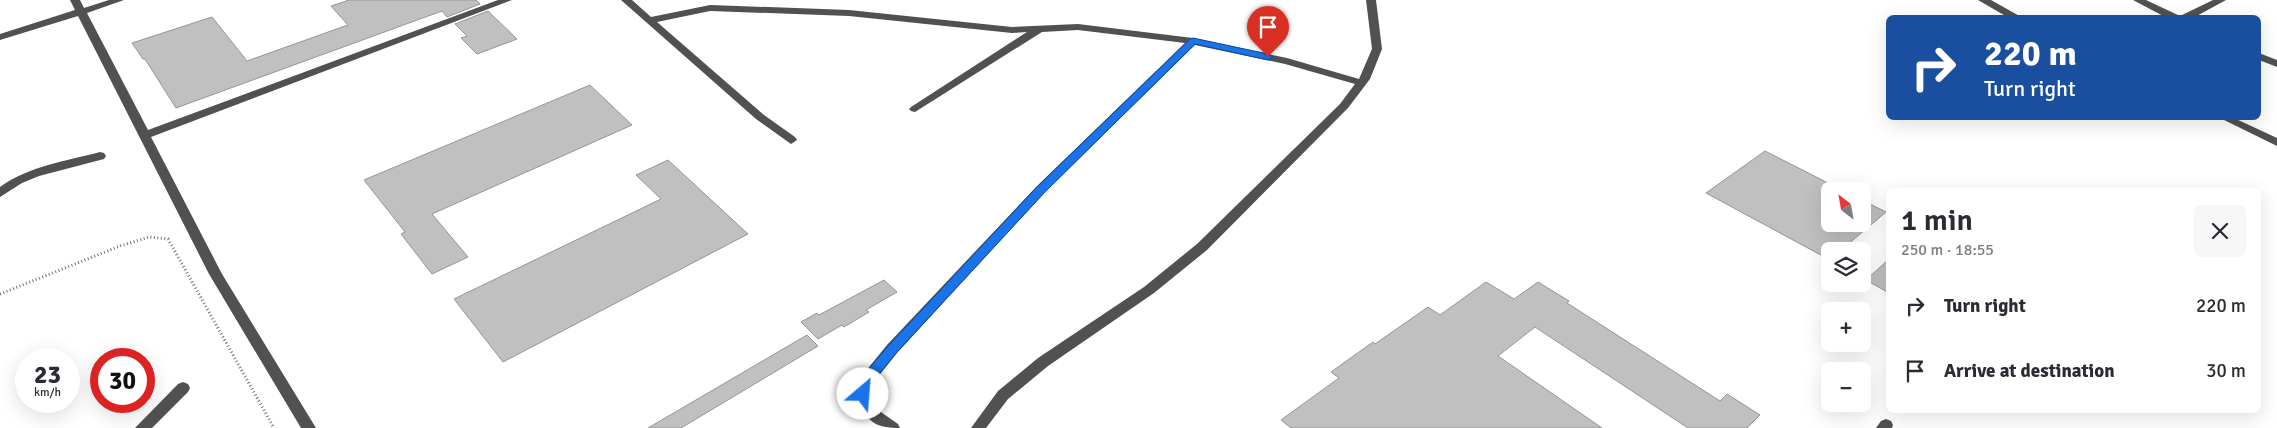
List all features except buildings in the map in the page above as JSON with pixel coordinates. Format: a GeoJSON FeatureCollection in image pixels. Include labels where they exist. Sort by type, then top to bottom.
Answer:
{"type":"FeatureCollection","features":[{"type":"Feature","properties":{"kind":"street"},"geometry":{"type":"LineString","coordinates":[[75,0],[216,274],[309,428]]}},
{"type":"Feature","properties":{"kind":"street"},"geometry":{"type":"LineString","coordinates":[[0,37],[119,0]]}},
{"type":"Feature","properties":{"kind":"street"},"geometry":{"type":"LineString","coordinates":[[145,135],[507,0]]}},
{"type":"Feature","properties":{"kind":"street"},"geometry":{"type":"LineString","coordinates":[[626,0],[760,118],[791,140]]}},
{"type":"Feature","properties":{"kind":"street"},"geometry":{"type":"LineString","coordinates":[[978,428],[1002,394],[1043,362],[1149,290],[1202,247],[1308,144],[1344,106],[1362,83],[1377,49],[1371,0]]}},
{"type":"Feature","properties":{"kind":"street"},"geometry":{"type":"LineString","coordinates":[[1983,0],[2012,15]]}},
{"type":"Feature","properties":{"kind":"street"},"geometry":{"type":"LineString","coordinates":[[2138,0],[2170,15]]}},
{"type":"Feature","properties":{"kind":"street"},"geometry":{"type":"LineString","coordinates":[[2190,15],[2221,0]]}},
{"type":"Feature","properties":{"kind":"street"},"geometry":{"type":"LineString","coordinates":[[649,20],[710,8],[850,13],[1012,30],[1078,27],[1193,41],[1287,61],[1362,83]]}},
{"type":"Feature","properties":{"kind":"street"},"geometry":{"type":"LineString","coordinates":[[916,109],[1038,30]]}},
{"type":"Feature","properties":{"kind":"street"},"geometry":{"type":"LineString","coordinates":[[893,428],[873,414],[863,394],[866,381],[892,349],[1041,189],[1193,41]]}},
{"type":"Feature","properties":{"kind":"street"},"geometry":{"type":"LineString","coordinates":[[2261,57],[2277,64]]}},
{"type":"Feature","properties":{"kind":"street"},"geometry":{"type":"LineString","coordinates":[[2230,120],[2277,142]]}},
{"type":"Feature","properties":{"kind":"street"},"geometry":{"type":"LineString","coordinates":[[0,193],[18,180],[35,173],[100,156]]}},
{"type":"Feature","properties":{"kind":"street"},"geometry":{"type":"LineString","coordinates":[[142,428],[183,388]]}},
{"type":"Feature","properties":{"kind":"path"},"geometry":{"type":"LineString","coordinates":[[0,294],[120,246],[149,237],[168,239],[274,428]]}},
{"type":"Feature","properties":{"kind":"route"},"geometry":{"type":"LineString","coordinates":[[863,394],[866,381],[892,349],[1041,189],[1193,41],[1268,57]]}}]}
